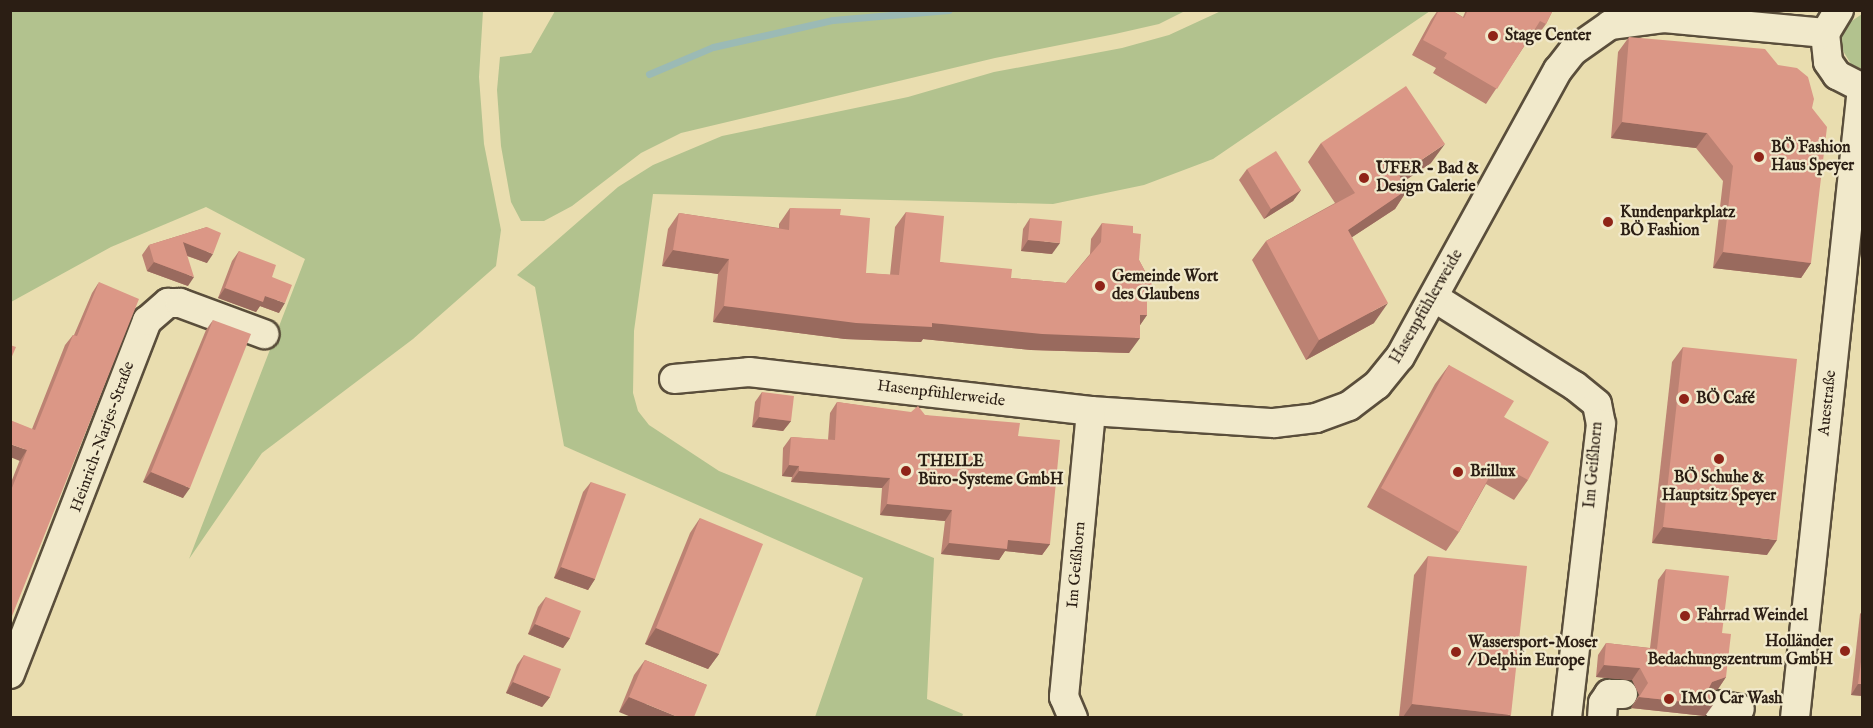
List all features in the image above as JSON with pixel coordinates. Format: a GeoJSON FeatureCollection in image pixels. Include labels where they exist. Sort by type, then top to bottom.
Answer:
{"type":"FeatureCollection","features":[{"type":"Feature","properties":{"kind":"street","name":"Hasenpfühlerweide"},"geometry":{"type":"LineString","coordinates":[[674,379],[749,372],[1092,411],[1274,423],[1316,418],[1349,406],[1377,385],[1400,357],[1436,298],[1558,70],[1573,51],[1610,25],[1664,18],[1832,22]]}},
{"type":"Feature","properties":{"kind":"street","name":"Auestraße"},"geometry":{"type":"LineString","coordinates":[[1795,717],[1862,88],[1837,75],[1828,62],[1832,22]]}},
{"type":"Feature","properties":{"kind":"street","name":"Im Geißhorn"},"geometry":{"type":"LineString","coordinates":[[1436,298],[1575,386],[1597,404],[1601,424],[1567,717]]}},
{"type":"Feature","properties":{"kind":"street","name":"Heinrich-Narjes-Straße"},"geometry":{"type":"LineString","coordinates":[[10,674],[147,321],[168,303],[180,303],[264,334]]}},
{"type":"Feature","properties":{"kind":"street","name":"Im Geißhorn"},"geometry":{"type":"LineString","coordinates":[[1073,717],[1064,697],[1092,411]]}},
{"type":"Feature","properties":{"kind":"street"},"geometry":{"type":"LineString","coordinates":[[1602,717],[1603,703],[1609,694],[1623,694]]}},
{"type":"Feature","properties":{"kind":"green space"},"geometry":{"type":"Polygon","coordinates":[[[11,11],[483,11],[479,77],[484,144],[501,230],[496,266],[413,339],[262,453],[189,559],[305,259],[206,207],[111,247],[11,302],[11,11]]]}},
{"type":"Feature","properties":{"kind":"green space"},"geometry":{"type":"Polygon","coordinates":[[[555,11],[1185,11],[1159,24],[995,58],[681,133],[641,153],[572,206],[544,221],[521,221],[511,202],[501,146],[497,90],[500,57],[531,53],[555,11]]]}},
{"type":"Feature","properties":{"kind":"green space"},"geometry":{"type":"Polygon","coordinates":[[[1221,11],[1430,11],[1213,159],[1144,185],[1053,204],[653,194],[634,331],[633,393],[638,411],[649,425],[719,471],[934,558],[927,699],[963,714],[962,717],[815,717],[863,578],[564,446],[535,287],[517,275],[618,187],[653,165],[722,136],[908,97],[994,72],[1122,48],[1169,35],[1221,11]]]}},
{"type":"Feature","properties":{"kind":"green space"},"geometry":{"type":"Polygon","coordinates":[[[1862,14],[1862,69],[1851,64],[1840,46],[1843,27],[1862,14]]]}},
{"type":"Feature","properties":{"kind":"building"},"geometry":{"type":"Polygon","coordinates":[[[1439,10],[1451,10],[1464,18],[1468,10],[1553,10],[1546,24],[1540,21],[1497,89],[1444,58],[1447,53],[1423,40],[1439,10]]]}},
{"type":"Feature","properties":{"kind":"building","name":"BÖ Fashion Haus Speyer"},"geometry":{"type":"Polygon","coordinates":[[[1629,37],[1765,49],[1778,65],[1797,68],[1808,77],[1814,99],[1812,108],[1827,127],[1811,263],[1723,252],[1733,166],[1707,133],[1622,122],[1629,37]]]}},
{"type":"Feature","properties":{"kind":"building"},"geometry":{"type":"Polygon","coordinates":[[[1406,86],[1445,144],[1399,175],[1408,189],[1348,230],[1388,303],[1319,340],[1266,241],[1355,193],[1321,143],[1406,86]]]}},
{"type":"Feature","properties":{"kind":"building"},"geometry":{"type":"Polygon","coordinates":[[[1276,151],[1301,190],[1271,209],[1247,169],[1276,151]]]}},
{"type":"Feature","properties":{"kind":"building"},"geometry":{"type":"Polygon","coordinates":[[[790,208],[841,209],[840,215],[870,218],[866,273],[899,275],[906,212],[944,216],[940,262],[1012,269],[1011,278],[1066,283],[1101,242],[1102,223],[1133,226],[1133,233],[1141,234],[1139,260],[1155,290],[1147,293],[1147,315],[1140,315],[1140,338],[1042,334],[932,323],[932,327],[856,323],[724,306],[729,259],[673,250],[679,213],[789,230],[790,208]]]}},
{"type":"Feature","properties":{"kind":"building"},"geometry":{"type":"Polygon","coordinates":[[[1030,218],[1062,221],[1060,243],[1028,240],[1030,218]]]}},
{"type":"Feature","properties":{"kind":"building"},"geometry":{"type":"Polygon","coordinates":[[[207,227],[221,233],[213,254],[183,242],[194,277],[154,262],[149,245],[207,227]]]}},
{"type":"Feature","properties":{"kind":"building"},"geometry":{"type":"Polygon","coordinates":[[[239,251],[276,265],[272,277],[292,285],[285,303],[265,296],[263,302],[225,288],[239,251]]]}},
{"type":"Feature","properties":{"kind":"building"},"geometry":{"type":"Polygon","coordinates":[[[99,282],[139,299],[10,621],[10,493],[27,450],[10,444],[10,420],[35,430],[73,335],[77,336],[99,282]]]}},
{"type":"Feature","properties":{"kind":"building"},"geometry":{"type":"Polygon","coordinates":[[[213,320],[251,334],[190,488],[151,472],[213,320]]]}},
{"type":"Feature","properties":{"kind":"building"},"geometry":{"type":"Polygon","coordinates":[[[10,345],[16,347],[10,361],[10,345]]]}},
{"type":"Feature","properties":{"kind":"building","name":"BÖ Schuhe & Hauptsitz Speyer"},"geometry":{"type":"Polygon","coordinates":[[[1683,347],[1797,359],[1777,540],[1663,527],[1683,347]]]}},
{"type":"Feature","properties":{"kind":"building","name":"Brillux"},"geometry":{"type":"Polygon","coordinates":[[[1449,365],[1514,401],[1504,417],[1549,442],[1528,480],[1497,463],[1459,532],[1381,488],[1449,365]]]}},
{"type":"Feature","properties":{"kind":"building"},"geometry":{"type":"Polygon","coordinates":[[[762,392],[794,396],[791,421],[759,417],[762,392]]]}},
{"type":"Feature","properties":{"kind":"building"},"geometry":{"type":"Polygon","coordinates":[[[837,402],[911,412],[918,406],[925,415],[1020,423],[1018,436],[1060,440],[1050,544],[1008,540],[1007,549],[949,543],[952,510],[887,504],[890,478],[799,471],[799,466],[789,465],[791,437],[835,440],[837,402]]]}},
{"type":"Feature","properties":{"kind":"building"},"geometry":{"type":"Polygon","coordinates":[[[591,482],[626,494],[595,579],[561,567],[591,482]]]}},
{"type":"Feature","properties":{"kind":"building"},"geometry":{"type":"Polygon","coordinates":[[[700,518],[763,544],[719,654],[656,628],[700,518]]]}},
{"type":"Feature","properties":{"kind":"building","name":"Wassersport-Moser / Delphin Europe"},"geometry":{"type":"Polygon","coordinates":[[[1428,556],[1527,566],[1511,715],[1412,704],[1428,556]]]}},
{"type":"Feature","properties":{"kind":"building","name":"Fahrrad Weindel"},"geometry":{"type":"Polygon","coordinates":[[[1666,569],[1729,576],[1722,633],[1731,634],[1726,677],[1712,682],[1708,690],[1713,705],[1639,697],[1648,683],[1640,668],[1604,665],[1606,643],[1657,649],[1666,569]]]}},
{"type":"Feature","properties":{"kind":"building"},"geometry":{"type":"Polygon","coordinates":[[[546,597],[581,611],[570,638],[535,624],[546,597]]]}},
{"type":"Feature","properties":{"kind":"building"},"geometry":{"type":"Polygon","coordinates":[[[1863,647],[1863,684],[1858,684],[1863,647]]]}},
{"type":"Feature","properties":{"kind":"building"},"geometry":{"type":"Polygon","coordinates":[[[524,655],[561,669],[550,697],[513,682],[524,655]]]}},
{"type":"Feature","properties":{"kind":"building"},"geometry":{"type":"Polygon","coordinates":[[[645,660],[707,685],[694,717],[678,717],[629,697],[645,660]]]}},
{"type":"Feature","properties":{"kind":"waterway"},"geometry":{"type":"LineString","coordinates":[[649,74],[713,47],[833,20],[949,10]]}},
{"type":"Feature","properties":{"kind":"place","name":"Stage Center"},"geometry":{"type":"Point","coordinates":[1493,36]}},
{"type":"Feature","properties":{"kind":"place","name":"BÖ Fashion Haus Speyer"},"geometry":{"type":"Point","coordinates":[1759,157]}},
{"type":"Feature","properties":{"kind":"place","name":"UFER - Bad & Design Galerie"},"geometry":{"type":"Point","coordinates":[1364,178]}},
{"type":"Feature","properties":{"kind":"place","name":"Kundenparkplatz BÖ Fashion"},"geometry":{"type":"Point","coordinates":[1608,222]}},
{"type":"Feature","properties":{"kind":"place","name":"Gemeinde Wort des Glaubens"},"geometry":{"type":"Point","coordinates":[1100,286]}},
{"type":"Feature","properties":{"kind":"place","name":"BÖ Café"},"geometry":{"type":"Point","coordinates":[1684,399]}},
{"type":"Feature","properties":{"kind":"place","name":"BÖ Schuhe & Hauptsitz Speyer"},"geometry":{"type":"Point","coordinates":[1719,459]}},
{"type":"Feature","properties":{"kind":"place","name":"THEILE Büro-Systeme GmbH"},"geometry":{"type":"Point","coordinates":[906,471]}},
{"type":"Feature","properties":{"kind":"place","name":"Brillux"},"geometry":{"type":"Point","coordinates":[1458,472]}},
{"type":"Feature","properties":{"kind":"place","name":"Fahrrad Weindel"},"geometry":{"type":"Point","coordinates":[1685,616]}},
{"type":"Feature","properties":{"kind":"place","name":"Holländer Bedachungszentrum GmbH"},"geometry":{"type":"Point","coordinates":[1845,651]}},
{"type":"Feature","properties":{"kind":"place","name":"Wassersport-Moser / Delphin Europe"},"geometry":{"type":"Point","coordinates":[1456,652]}},
{"type":"Feature","properties":{"kind":"place","name":"IMO Car Wash"},"geometry":{"type":"Point","coordinates":[1669,699]}}]}
